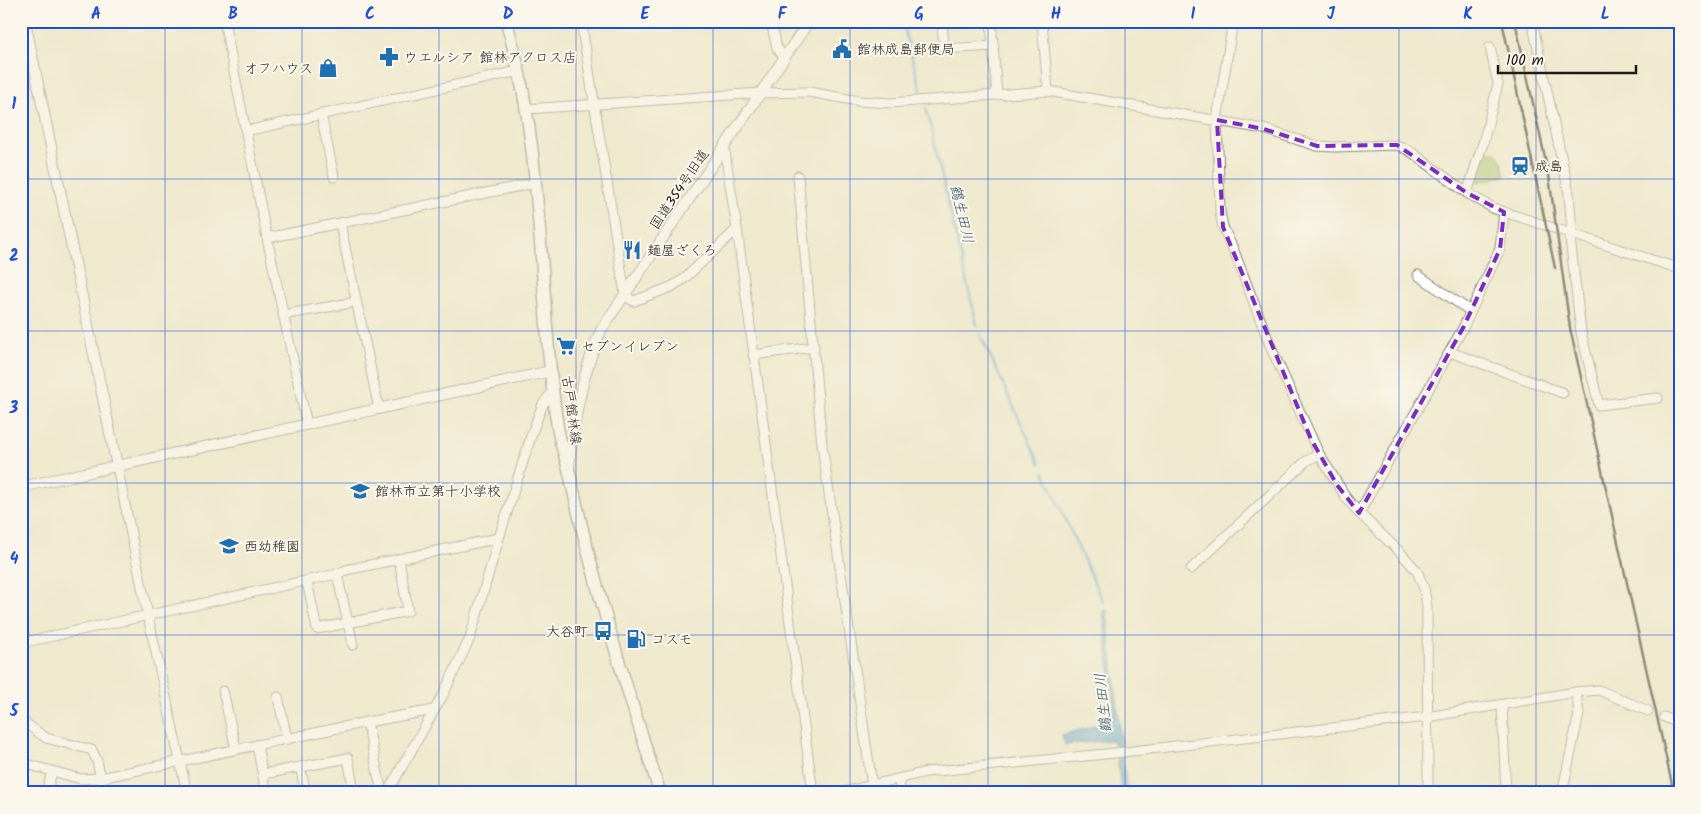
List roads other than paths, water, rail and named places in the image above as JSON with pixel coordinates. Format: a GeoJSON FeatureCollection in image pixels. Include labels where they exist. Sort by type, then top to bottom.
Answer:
{"type":"FeatureCollection","features":[{"type":"Feature","properties":{"kind":"main road","name":"古戸館林線"},"geometry":{"type":"LineString","coordinates":[[506,21],[519,71],[526,109],[535,183],[553,391],[562,449],[569,467],[600,601],[660,793]]}},
{"type":"Feature","properties":{"kind":"street"},"geometry":{"type":"LineString","coordinates":[[25,21],[148,616],[187,793]]}},
{"type":"Feature","properties":{"kind":"street"},"geometry":{"type":"LineString","coordinates":[[224,21],[267,238],[307,425]]}},
{"type":"Feature","properties":{"kind":"street"},"geometry":{"type":"LineString","coordinates":[[581,21],[625,294],[630,300],[634,301],[684,279],[737,229]]}},
{"type":"Feature","properties":{"kind":"street"},"geometry":{"type":"LineString","coordinates":[[771,21],[777,48],[784,57]]}},
{"type":"Feature","properties":{"kind":"street","name":"国道354号旧道"},"geometry":{"type":"LineString","coordinates":[[569,467],[577,406],[591,356],[601,330],[809,21]]}},
{"type":"Feature","properties":{"kind":"street"},"geometry":{"type":"LineString","coordinates":[[942,21],[944,49],[994,46]]}},
{"type":"Feature","properties":{"kind":"street"},"geometry":{"type":"LineString","coordinates":[[991,21],[997,95]]}},
{"type":"Feature","properties":{"kind":"street"},"geometry":{"type":"LineString","coordinates":[[1042,21],[1048,91]]}},
{"type":"Feature","properties":{"kind":"street"},"geometry":{"type":"LineString","coordinates":[[1233,21],[1218,120],[1220,212],[1223,227],[1272,350],[1319,454],[1337,485],[1359,513],[1417,571],[1424,588],[1427,607],[1428,793]]}},
{"type":"Feature","properties":{"kind":"street"},"geometry":{"type":"LineString","coordinates":[[1532,21],[1569,193],[1572,233],[1570,238],[1581,332],[1599,405],[1658,398]]}},
{"type":"Feature","properties":{"kind":"street"},"geometry":{"type":"LineString","coordinates":[[1467,193],[1483,143],[1498,84],[1490,47]]}},
{"type":"Feature","properties":{"kind":"street"},"geometry":{"type":"LineString","coordinates":[[246,130],[519,71]]}},
{"type":"Feature","properties":{"kind":"street"},"geometry":{"type":"LineString","coordinates":[[526,109],[760,93],[809,92],[859,101],[890,103],[1048,91],[1264,129],[1317,146],[1397,145],[1410,151],[1467,193],[1493,208],[1680,269]]}},
{"type":"Feature","properties":{"kind":"street"},"geometry":{"type":"LineString","coordinates":[[321,114],[334,177]]}},
{"type":"Feature","properties":{"kind":"street"},"geometry":{"type":"LineString","coordinates":[[724,146],[737,229],[752,354],[813,793]]}},
{"type":"Feature","properties":{"kind":"street"},"geometry":{"type":"LineString","coordinates":[[798,176],[822,445],[872,785]]}},
{"type":"Feature","properties":{"kind":"street"},"geometry":{"type":"LineString","coordinates":[[267,238],[535,183]]}},
{"type":"Feature","properties":{"kind":"street"},"geometry":{"type":"LineString","coordinates":[[1359,513],[1450,352],[1500,249],[1504,212]]}},
{"type":"Feature","properties":{"kind":"street"},"geometry":{"type":"LineString","coordinates":[[340,223],[379,409]]}},
{"type":"Feature","properties":{"kind":"street"},"geometry":{"type":"LineString","coordinates":[[1418,275],[1470,311]]}},
{"type":"Feature","properties":{"kind":"street"},"geometry":{"type":"LineString","coordinates":[[283,315],[356,302]]}},
{"type":"Feature","properties":{"kind":"street"},"geometry":{"type":"LineString","coordinates":[[752,354],[814,347]]}},
{"type":"Feature","properties":{"kind":"street"},"geometry":{"type":"LineString","coordinates":[[1450,352],[1563,393]]}},
{"type":"Feature","properties":{"kind":"street"},"geometry":{"type":"LineString","coordinates":[[21,487],[551,371]]}},
{"type":"Feature","properties":{"kind":"street"},"geometry":{"type":"LineString","coordinates":[[387,793],[434,710],[470,638],[498,538],[533,430],[543,404],[553,391]]}},
{"type":"Feature","properties":{"kind":"street"},"geometry":{"type":"LineString","coordinates":[[1191,569],[1305,462],[1319,454]]}},
{"type":"Feature","properties":{"kind":"street"},"geometry":{"type":"LineString","coordinates":[[21,643],[498,538]]}},
{"type":"Feature","properties":{"kind":"street"},"geometry":{"type":"LineString","coordinates":[[307,581],[317,629],[408,611],[399,559]]}},
{"type":"Feature","properties":{"kind":"street"},"geometry":{"type":"LineString","coordinates":[[337,574],[352,645]]}},
{"type":"Feature","properties":{"kind":"street"},"geometry":{"type":"LineString","coordinates":[[840,793],[926,772],[1427,717],[1576,692],[1599,690],[1648,711]]}},
{"type":"Feature","properties":{"kind":"street"},"geometry":{"type":"LineString","coordinates":[[223,691],[236,749]]}},
{"type":"Feature","properties":{"kind":"street"},"geometry":{"type":"LineString","coordinates":[[1562,793],[1579,714],[1576,692]]}},
{"type":"Feature","properties":{"kind":"street"},"geometry":{"type":"LineString","coordinates":[[278,697],[287,739]]}},
{"type":"Feature","properties":{"kind":"street"},"geometry":{"type":"LineString","coordinates":[[1502,705],[1506,793]]}},
{"type":"Feature","properties":{"kind":"street"},"geometry":{"type":"LineString","coordinates":[[23,763],[81,779],[100,778],[367,722],[434,710]]}},
{"type":"Feature","properties":{"kind":"street"},"geometry":{"type":"LineString","coordinates":[[1664,717],[1680,724]]}},
{"type":"Feature","properties":{"kind":"street"},"geometry":{"type":"LineString","coordinates":[[21,720],[46,738],[92,750],[97,761],[104,793]]}},
{"type":"Feature","properties":{"kind":"street"},"geometry":{"type":"LineString","coordinates":[[367,722],[382,793]]}},
{"type":"Feature","properties":{"kind":"street"},"geometry":{"type":"LineString","coordinates":[[257,745],[266,793]]}},
{"type":"Feature","properties":{"kind":"street"},"geometry":{"type":"LineString","coordinates":[[263,774],[348,758],[354,792],[351,793]]}},
{"type":"Feature","properties":{"kind":"street"},"geometry":{"type":"LineString","coordinates":[[300,767],[306,793]]}},
{"type":"Feature","properties":{"kind":"street"},"geometry":{"type":"LineString","coordinates":[[46,793],[52,772]]}},
{"type":"Feature","properties":{"kind":"street"},"geometry":{"type":"LineString","coordinates":[[899,779],[900,793]]}},
{"type":"Feature","properties":{"kind":"water"},"geometry":{"type":"Polygon","coordinates":[[[1107,610],[1127,793],[1121,793],[1116,745],[1111,740],[1065,745],[1062,735],[1096,725],[1112,716],[1114,704],[1103,611],[1107,610]]]}},
{"type":"Feature","properties":{"kind":"waterway","name":"鶴生田川"},"geometry":{"type":"LineString","coordinates":[[902,21],[922,94]]}},
{"type":"Feature","properties":{"kind":"waterway","name":"鶴生田川"},"geometry":{"type":"LineString","coordinates":[[926,108],[977,325]]}},
{"type":"Feature","properties":{"kind":"waterway","name":"鶴生田川"},"geometry":{"type":"LineString","coordinates":[[980,334],[1040,464]]}},
{"type":"Feature","properties":{"kind":"waterway","name":"鶴生田川"},"geometry":{"type":"LineString","coordinates":[[1044,472],[1103,602]]}},
{"type":"Feature","properties":{"kind":"railway"},"geometry":{"type":"LineString","coordinates":[[1502,21],[1555,268]]}},
{"type":"Feature","properties":{"kind":"railway"},"geometry":{"type":"LineString","coordinates":[[1515,21],[1549,176],[1570,328],[1674,793]]}},
{"type":"Feature","properties":{"kind":"place","name":"館林成島郵便局"},"geometry":{"type":"Point","coordinates":[842,49]}},
{"type":"Feature","properties":{"kind":"place","name":"ウエルシア 館林アクロス店"},"geometry":{"type":"Point","coordinates":[389,57]}},
{"type":"Feature","properties":{"kind":"place","name":"オフハウス"},"geometry":{"type":"Point","coordinates":[328,68]}},
{"type":"Feature","properties":{"kind":"place","name":"成島"},"geometry":{"type":"Point","coordinates":[1520,166]}},
{"type":"Feature","properties":{"kind":"place","name":"麺屋ざくろ"},"geometry":{"type":"Point","coordinates":[632,250]}},
{"type":"Feature","properties":{"kind":"place","name":"セブンイレブン"},"geometry":{"type":"Point","coordinates":[566,346]}},
{"type":"Feature","properties":{"kind":"place","name":"館林市立第十小学校"},"geometry":{"type":"Point","coordinates":[360,491]}},
{"type":"Feature","properties":{"kind":"place","name":"西幼稚園"},"geometry":{"type":"Point","coordinates":[229,546]}},
{"type":"Feature","properties":{"kind":"place","name":"大谷町"},"geometry":{"type":"Point","coordinates":[603,631]}},
{"type":"Feature","properties":{"kind":"place","name":"コスモ"},"geometry":{"type":"Point","coordinates":[636,639]}}]}
